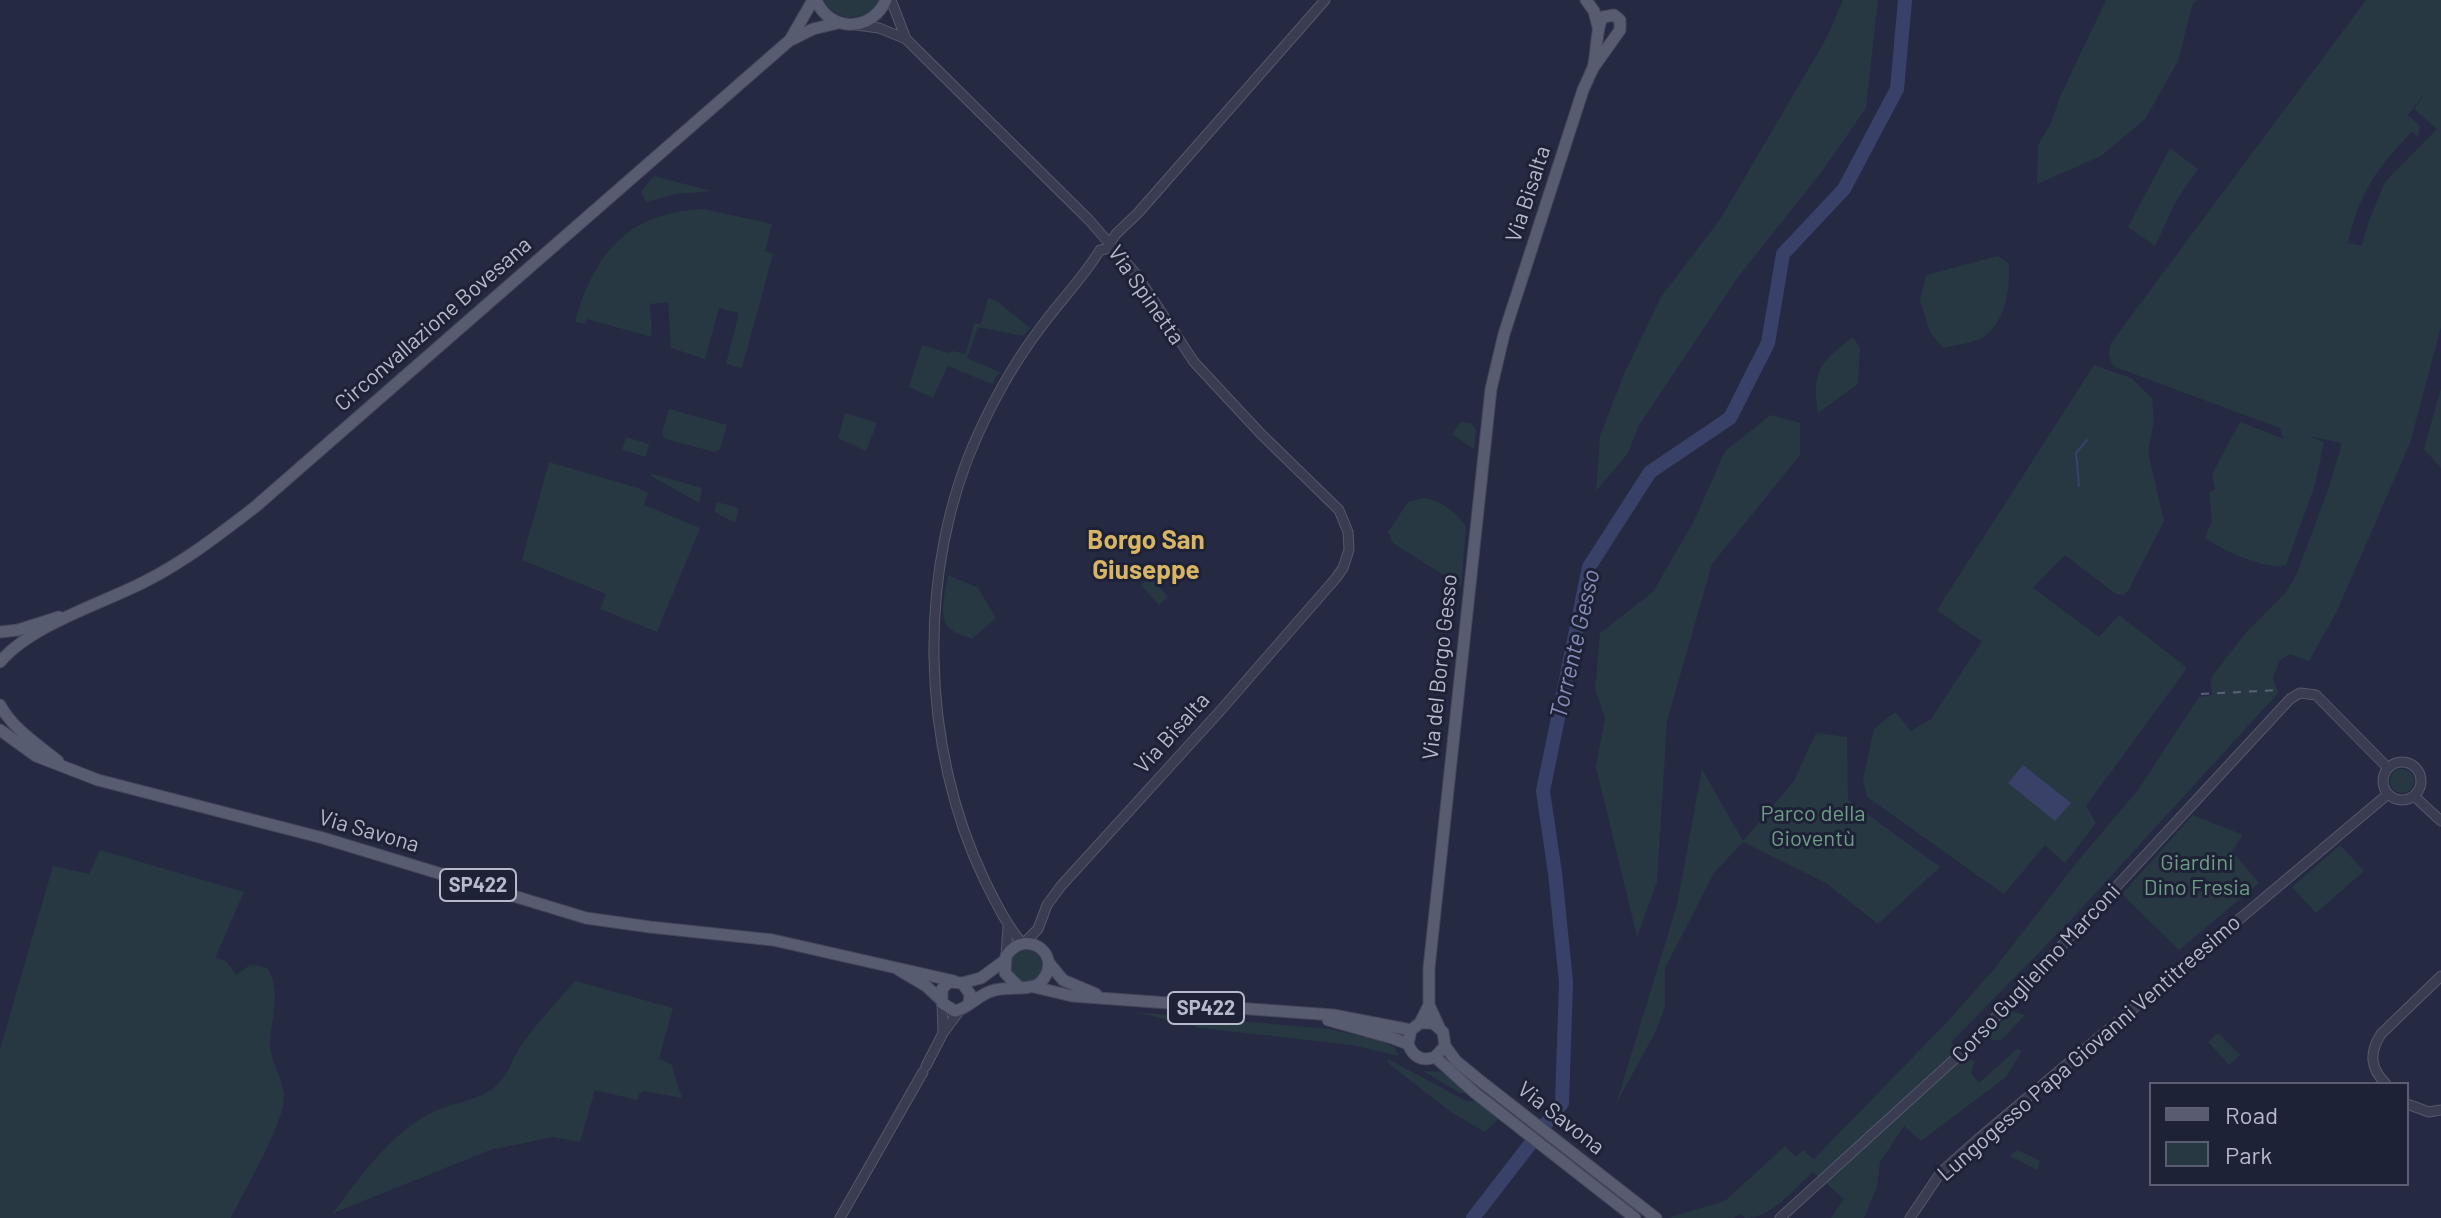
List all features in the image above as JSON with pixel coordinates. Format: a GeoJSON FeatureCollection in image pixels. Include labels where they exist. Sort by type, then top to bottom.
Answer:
{"type":"FeatureCollection","features":[{"type":"Feature","properties":{"kind":"main road"},"geometry":{"type":"LineString","coordinates":[[814,0],[823,13],[839,23],[856,25],[873,17],[888,0]]}},
{"type":"Feature","properties":{"kind":"main road","name":"Circonvallazione Bovesana"},"geometry":{"type":"LineString","coordinates":[[790,40],[814,0]]}},
{"type":"Feature","properties":{"kind":"main road"},"geometry":{"type":"LineString","coordinates":[[1587,0],[1617,17],[1621,23],[1616,36],[1605,36],[1599,29],[1587,0]]}},
{"type":"Feature","properties":{"kind":"main road"},"geometry":{"type":"LineString","coordinates":[[1599,29],[1603,17],[1611,15]]}},
{"type":"Feature","properties":{"kind":"main road","name":"Circonvallazione Bovesana"},"geometry":{"type":"LineString","coordinates":[[0,662],[17,645],[157,575],[204,546],[255,507],[790,40],[813,29],[839,23]]}},
{"type":"Feature","properties":{"kind":"main road","name":"Via Bisalta"},"geometry":{"type":"LineString","coordinates":[[1593,68],[1599,29]]}},
{"type":"Feature","properties":{"kind":"main road","name":"Via Bisalta"},"geometry":{"type":"LineString","coordinates":[[1504,334],[1583,90],[1593,68],[1616,36]]}},
{"type":"Feature","properties":{"kind":"main road","name":"Via del Borgo Gesso"},"geometry":{"type":"LineString","coordinates":[[1439,1027],[1429,1005],[1429,968],[1491,389],[1504,334]]}},
{"type":"Feature","properties":{"kind":"main road","name":"Circonvallazione Bovesana"},"geometry":{"type":"LineString","coordinates":[[0,632],[18,630],[82,610]]}},
{"type":"Feature","properties":{"kind":"main road","name":"Via Savona"},"geometry":{"type":"LineString","coordinates":[[0,705],[23,733],[68,768]]}},
{"type":"Feature","properties":{"kind":"main road","name":"Via Savona"},"geometry":{"type":"LineString","coordinates":[[0,730],[36,756],[126,789],[323,838],[586,918],[773,940],[958,982]]}},
{"type":"Feature","properties":{"kind":"main road"},"geometry":{"type":"LineString","coordinates":[[941,1001],[945,985],[981,978],[1005,959],[1013,948],[1023,943]]}},
{"type":"Feature","properties":{"kind":"main road","name":"SP422"},"geometry":{"type":"LineString","coordinates":[[1023,943],[1037,946],[1063,980],[1104,998]]}},
{"type":"Feature","properties":{"kind":"main road"},"geometry":{"type":"LineString","coordinates":[[1034,987],[1044,979],[1049,967],[1046,955]]}},
{"type":"Feature","properties":{"kind":"main road"},"geometry":{"type":"LineString","coordinates":[[1005,959],[1008,979],[1018,986]]}},
{"type":"Feature","properties":{"kind":"main road","name":"Via Savona"},"geometry":{"type":"LineString","coordinates":[[895,968],[926,986],[941,1001]]}},
{"type":"Feature","properties":{"kind":"main road"},"geometry":{"type":"LineString","coordinates":[[958,982],[969,989],[964,1006]]}},
{"type":"Feature","properties":{"kind":"main road","name":"SP422"},"geometry":{"type":"LineString","coordinates":[[941,1001],[950,1010],[993,990],[1018,986],[1072,996],[1355,1018],[1415,1027]]}},
{"type":"Feature","properties":{"kind":"main road","name":"Via del Borgo Gesso"},"geometry":{"type":"LineString","coordinates":[[1415,1027],[1429,1005]]}},
{"type":"Feature","properties":{"kind":"main road","name":"SP422"},"geometry":{"type":"LineString","coordinates":[[1308,1015],[1408,1044]]}},
{"type":"Feature","properties":{"kind":"main road"},"geometry":{"type":"LineString","coordinates":[[1433,1023],[1439,1027],[1445,1046],[1435,1057],[1422,1059],[1415,1056],[1408,1044],[1415,1027],[1433,1023]]}},
{"type":"Feature","properties":{"kind":"main road","name":"Via Savona"},"geometry":{"type":"LineString","coordinates":[[1445,1046],[1456,1061],[1656,1218]]}},
{"type":"Feature","properties":{"kind":"main road","name":"Via Savona"},"geometry":{"type":"LineString","coordinates":[[1435,1057],[1499,1112],[1635,1218]]}},
{"type":"Feature","properties":{"kind":"street","name":"Via Spinetta"},"geometry":{"type":"LineString","coordinates":[[888,0],[906,39],[1021,151],[1110,244],[1136,274],[1194,362],[1261,434],[1339,510],[1349,550],[1343,568]]}},
{"type":"Feature","properties":{"kind":"street"},"geometry":{"type":"LineString","coordinates":[[1023,943],[1008,927],[969,846],[943,759],[934,682],[936,607],[953,508],[977,436],[1009,373],[1028,345],[1087,271],[1107,256],[1110,244],[1121,238],[1138,213],[1325,0]]}},
{"type":"Feature","properties":{"kind":"street","name":"Via Spinetta"},"geometry":{"type":"LineString","coordinates":[[856,25],[879,28],[906,39]]}},
{"type":"Feature","properties":{"kind":"street","name":"Via Bisalta"},"geometry":{"type":"LineString","coordinates":[[1023,943],[1038,929],[1047,905],[1061,886],[1220,711],[1343,568]]}},
{"type":"Feature","properties":{"kind":"street","name":"Corso Guglielmo Marconi"},"geometry":{"type":"LineString","coordinates":[[1780,1218],[1968,1047],[2290,699],[2300,693],[2316,695],[2388,768]]}},
{"type":"Feature","properties":{"kind":"street"},"geometry":{"type":"LineString","coordinates":[[2404,762],[2417,770],[2420,786],[2414,796],[2398,800],[2388,794],[2383,778],[2388,768],[2404,762]]}},
{"type":"Feature","properties":{"kind":"street","name":"Lungogesso Papa Giovanni Ventitreesimo"},"geometry":{"type":"LineString","coordinates":[[1910,1218],[1941,1172],[1977,1140],[2388,794]]}},
{"type":"Feature","properties":{"kind":"street"},"geometry":{"type":"LineString","coordinates":[[2414,796],[2441,821]]}},
{"type":"Feature","properties":{"kind":"street"},"geometry":{"type":"LineString","coordinates":[[1005,959],[1008,927]]}},
{"type":"Feature","properties":{"kind":"street"},"geometry":{"type":"LineString","coordinates":[[1038,929],[1046,955]]}},
{"type":"Feature","properties":{"kind":"street"},"geometry":{"type":"LineString","coordinates":[[2385,1082],[2371,1057],[2376,1042],[2441,976]]}},
{"type":"Feature","properties":{"kind":"street"},"geometry":{"type":"LineString","coordinates":[[941,1001],[943,1033]]}},
{"type":"Feature","properties":{"kind":"street"},"geometry":{"type":"LineString","coordinates":[[840,1218],[943,1033],[964,1006]]}},
{"type":"Feature","properties":{"kind":"street"},"geometry":{"type":"LineString","coordinates":[[2409,1105],[2429,1112],[2441,1110]]}},
{"type":"Feature","properties":{"kind":"green space"},"geometry":{"type":"Polygon","coordinates":[[[823,0],[879,0],[866,13],[851,17],[836,13],[823,0]]]}},
{"type":"Feature","properties":{"kind":"green space"},"geometry":{"type":"Polygon","coordinates":[[[1843,0],[1878,0],[1866,108],[1823,170],[1738,277],[1639,425],[1628,453],[1596,491],[1600,436],[1625,372],[1661,297],[1721,218],[1826,39],[1843,0]]]}},
{"type":"Feature","properties":{"kind":"green space"},"geometry":{"type":"Polygon","coordinates":[[[2106,0],[2197,0],[2192,5],[2178,61],[2145,119],[2101,156],[2037,184],[2038,145],[2051,123],[2106,0]]]}},
{"type":"Feature","properties":{"kind":"green space"},"geometry":{"type":"Polygon","coordinates":[[[2366,0],[2441,0],[2441,327],[2410,443],[2337,611],[2309,661],[2290,654],[2280,660],[2273,677],[2278,693],[2069,922],[1951,1042],[1965,1057],[1975,1061],[1971,1073],[1979,1083],[2017,1049],[2022,1051],[2006,1077],[1921,1141],[1904,1126],[1880,1162],[1877,1187],[1864,1218],[1831,1218],[1844,1199],[1813,1172],[1773,1208],[1755,1217],[1745,1218],[1741,1214],[1733,1218],[1667,1218],[1725,1201],[1785,1146],[1796,1157],[1803,1150],[1814,1159],[1995,968],[2077,862],[2138,790],[2199,697],[2212,695],[2210,680],[2213,675],[2244,635],[2287,591],[2297,573],[2342,443],[2309,436],[2324,442],[2315,485],[2286,565],[2267,565],[2233,553],[2205,538],[2212,520],[2209,493],[2215,489],[2212,474],[2240,422],[2284,439],[2280,428],[2115,367],[2109,356],[2111,343],[2366,0]],[[2431,85],[2408,115],[2420,126],[2418,137],[2412,132],[2379,169],[2358,209],[2348,243],[2362,246],[2385,182],[2437,129],[2414,109],[2431,85]]]}},
{"type":"Feature","properties":{"kind":"green space"},"geometry":{"type":"Polygon","coordinates":[[[2170,148],[2198,169],[2176,201],[2155,246],[2128,227],[2170,148]]]}},
{"type":"Feature","properties":{"kind":"green space"},"geometry":{"type":"Polygon","coordinates":[[[654,176],[711,191],[676,194],[646,202],[641,192],[654,176]]]}},
{"type":"Feature","properties":{"kind":"green space"},"geometry":{"type":"Polygon","coordinates":[[[703,209],[772,224],[765,251],[773,254],[742,368],[726,364],[739,313],[719,308],[705,359],[671,348],[668,302],[650,304],[652,337],[587,319],[585,324],[575,322],[593,275],[618,241],[654,218],[703,209]]]}},
{"type":"Feature","properties":{"kind":"green space"},"geometry":{"type":"Polygon","coordinates":[[[1998,256],[2009,264],[2009,274],[2005,302],[1998,320],[1982,338],[1943,348],[1930,332],[1920,301],[1926,275],[1998,256]]]}},
{"type":"Feature","properties":{"kind":"green space"},"geometry":{"type":"Polygon","coordinates":[[[988,298],[998,302],[1030,328],[1023,336],[978,327],[967,358],[999,372],[992,384],[948,366],[933,398],[909,387],[922,345],[948,353],[966,354],[974,323],[981,324],[988,298]]]}},
{"type":"Feature","properties":{"kind":"green space"},"geometry":{"type":"Polygon","coordinates":[[[1853,337],[1860,348],[1858,384],[1818,413],[1816,386],[1821,368],[1833,353],[1853,337]]]}},
{"type":"Feature","properties":{"kind":"green space"},"geometry":{"type":"Polygon","coordinates":[[[2094,365],[2131,378],[2152,398],[2154,420],[2148,452],[2164,521],[2128,591],[2123,595],[2116,594],[2065,555],[2033,588],[2099,637],[2119,615],[2187,668],[2086,806],[2096,823],[2065,863],[2045,845],[2004,894],[1867,797],[1863,779],[1874,729],[1895,712],[1911,731],[1931,719],[1984,638],[1981,641],[1937,610],[2094,365]]]}},
{"type":"Feature","properties":{"kind":"green space"},"geometry":{"type":"Polygon","coordinates":[[[2441,388],[2441,468],[2424,449],[2441,388]]]}},
{"type":"Feature","properties":{"kind":"green space"},"geometry":{"type":"Polygon","coordinates":[[[669,409],[727,425],[720,449],[715,452],[665,439],[662,433],[669,409]]]}},
{"type":"Feature","properties":{"kind":"green space"},"geometry":{"type":"Polygon","coordinates":[[[845,413],[877,423],[866,451],[838,438],[845,413]]]}},
{"type":"Feature","properties":{"kind":"green space"},"geometry":{"type":"Polygon","coordinates":[[[1771,415],[1800,423],[1800,455],[1712,564],[1667,721],[1657,882],[1637,937],[1596,767],[1605,718],[1595,689],[1600,633],[1653,592],[1694,521],[1725,451],[1771,415]]]}},
{"type":"Feature","properties":{"kind":"green space"},"geometry":{"type":"Polygon","coordinates":[[[1461,422],[1471,423],[1476,430],[1474,449],[1452,434],[1461,422]]]}},
{"type":"Feature","properties":{"kind":"green space"},"geometry":{"type":"Polygon","coordinates":[[[626,437],[649,444],[646,457],[622,450],[626,437]]]}},
{"type":"Feature","properties":{"kind":"green space"},"geometry":{"type":"Polygon","coordinates":[[[549,462],[638,488],[648,493],[644,505],[700,528],[657,632],[600,609],[606,594],[522,560],[549,462]]]}},
{"type":"Feature","properties":{"kind":"green space"},"geometry":{"type":"Polygon","coordinates":[[[651,476],[702,488],[699,503],[651,476]]]}},
{"type":"Feature","properties":{"kind":"green space"},"geometry":{"type":"Polygon","coordinates":[[[1424,498],[1448,508],[1466,527],[1461,586],[1393,543],[1388,532],[1408,502],[1424,498]]]}},
{"type":"Feature","properties":{"kind":"green space"},"geometry":{"type":"Polygon","coordinates":[[[717,502],[739,508],[735,523],[714,511],[717,502]]]}},
{"type":"Feature","properties":{"kind":"green space"},"geometry":{"type":"Polygon","coordinates":[[[948,575],[978,588],[996,618],[972,639],[953,631],[945,622],[948,575]]]}},
{"type":"Feature","properties":{"kind":"green space"},"geometry":{"type":"Polygon","coordinates":[[[1150,577],[1168,597],[1159,605],[1141,585],[1150,577]]]}},
{"type":"Feature","properties":{"kind":"green space","name":"Parco della Gioventù"},"geometry":{"type":"Polygon","coordinates":[[[1816,733],[1847,737],[1848,800],[1940,867],[1878,924],[1826,883],[1743,842],[1714,873],[1665,968],[1665,1006],[1656,1031],[1616,1104],[1677,905],[1702,769],[1743,841],[1794,781],[1816,733]]]}},
{"type":"Feature","properties":{"kind":"green space"},"geometry":{"type":"Polygon","coordinates":[[[2402,769],[2413,776],[2414,781],[2407,792],[2402,793],[2391,786],[2390,781],[2397,770],[2402,769]]]}},
{"type":"Feature","properties":{"kind":"green space","name":"Giardini Dino Fresia"},"geometry":{"type":"Polygon","coordinates":[[[2193,815],[2243,835],[2232,851],[2259,883],[2179,950],[2122,894],[2193,815]]]}},
{"type":"Feature","properties":{"kind":"green space"},"geometry":{"type":"Polygon","coordinates":[[[2340,845],[2364,871],[2316,913],[2292,887],[2340,845]]]}},
{"type":"Feature","properties":{"kind":"green space"},"geometry":{"type":"Polygon","coordinates":[[[100,850],[244,892],[215,958],[226,961],[236,975],[250,966],[268,969],[275,996],[270,1048],[284,1094],[272,1137],[231,1218],[0,1218],[0,1049],[53,866],[89,874],[100,850]]]}},
{"type":"Feature","properties":{"kind":"green space"},"geometry":{"type":"Polygon","coordinates":[[[1026,950],[1038,954],[1042,966],[1038,978],[1026,982],[1014,978],[1010,966],[1014,954],[1026,950]]]}},
{"type":"Feature","properties":{"kind":"green space"},"geometry":{"type":"Polygon","coordinates":[[[575,981],[673,1008],[659,1059],[671,1064],[682,1098],[644,1091],[637,1100],[595,1090],[580,1142],[553,1137],[490,1150],[333,1213],[377,1157],[403,1132],[431,1113],[475,1098],[498,1084],[526,1038],[575,981]]]}},
{"type":"Feature","properties":{"kind":"green space"},"geometry":{"type":"Polygon","coordinates":[[[2011,1011],[2025,1015],[2001,1040],[1992,1040],[1990,1034],[2011,1011]]]}},
{"type":"Feature","properties":{"kind":"green space"},"geometry":{"type":"Polygon","coordinates":[[[1135,1012],[1330,1029],[1377,1040],[1394,1047],[1399,1056],[1352,1045],[1201,1028],[1135,1012]]]}},
{"type":"Feature","properties":{"kind":"green space"},"geometry":{"type":"Polygon","coordinates":[[[2218,1033],[2240,1055],[2229,1065],[2208,1042],[2218,1033]]]}},
{"type":"Feature","properties":{"kind":"green space"},"geometry":{"type":"Polygon","coordinates":[[[1388,1059],[1466,1101],[1476,1101],[1498,1119],[1485,1132],[1451,1112],[1388,1063],[1388,1059]]]}},
{"type":"Feature","properties":{"kind":"green space"},"geometry":{"type":"Polygon","coordinates":[[[1423,1071],[1441,1072],[1469,1093],[1460,1093],[1423,1071]]]}},
{"type":"Feature","properties":{"kind":"green space"},"geometry":{"type":"Polygon","coordinates":[[[2017,1150],[2040,1161],[2038,1170],[2009,1156],[2017,1150]]]}},
{"type":"Feature","properties":{"kind":"water"},"geometry":{"type":"Polygon","coordinates":[[[2023,765],[2071,803],[2055,821],[2008,783],[2023,765]]]}},
{"type":"Feature","properties":{"kind":"waterway","name":"Torrente Gesso"},"geometry":{"type":"LineString","coordinates":[[1473,1218],[1562,1103],[1566,982],[1543,791],[1589,567],[1650,472],[1730,418],[1768,343],[1783,254],[1844,189],[1897,89],[1905,0]]}},
{"type":"Feature","properties":{"kind":"waterway"},"geometry":{"type":"LineString","coordinates":[[2079,486],[2076,453],[2087,440]]}},
{"type":"Feature","properties":{"kind":"railway"},"geometry":{"type":"LineString","coordinates":[[2201,694],[2280,690]]}},
{"type":"Feature","properties":{"kind":"district","name":"Borgo San Giuseppe"},"geometry":{"type":"Point","coordinates":[1146,555]}}]}
